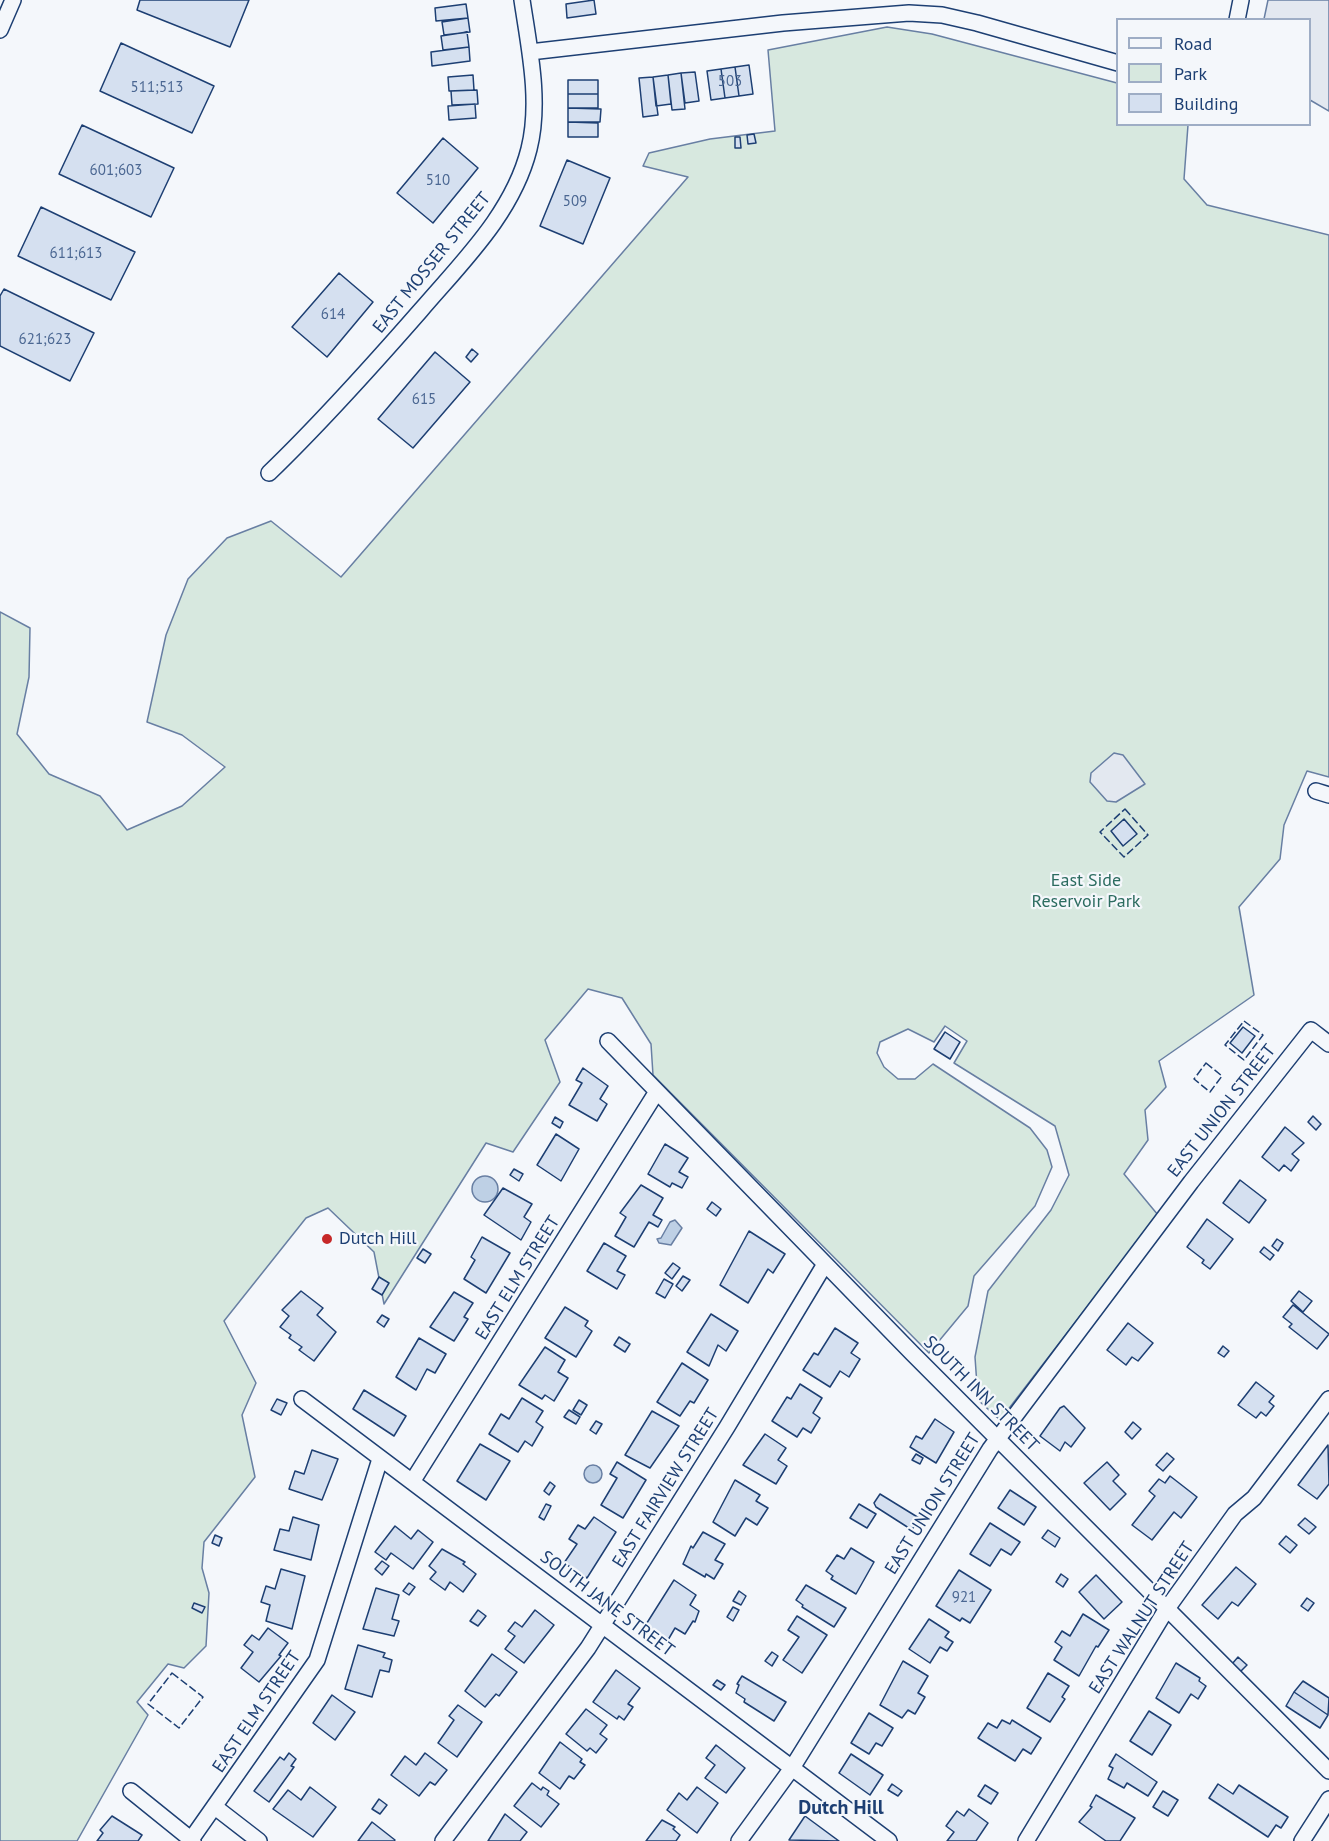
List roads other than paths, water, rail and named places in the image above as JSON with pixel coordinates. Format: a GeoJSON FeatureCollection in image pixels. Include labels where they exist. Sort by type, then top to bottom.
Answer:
{"type":"FeatureCollection","features":[{"type":"Feature","properties":{"kind":"street"},"geometry":{"type":"LineString","coordinates":[[0,30],[13,0]]}},
{"type":"Feature","properties":{"kind":"street","name":"EAST MOSSER STREET"},"geometry":{"type":"LineString","coordinates":[[269,473],[330,413],[377,361],[486,233],[509,199],[530,148],[534,113],[530,52],[522,0]]}},
{"type":"Feature","properties":{"kind":"street"},"geometry":{"type":"LineString","coordinates":[[1236,18],[1241,0]]}},
{"type":"Feature","properties":{"kind":"street"},"geometry":{"type":"LineString","coordinates":[[530,52],[783,23],[909,13],[942,15],[977,23],[1116,62]]}},
{"type":"Feature","properties":{"kind":"street","name":"EAST UNION STREET"},"geometry":{"type":"LineString","coordinates":[[739,1841],[792,1768],[998,1438],[1191,1182],[1311,1030],[1329,1044]]}},
{"type":"Feature","properties":{"kind":"street","name":"SOUTH INN STREET"},"geometry":{"type":"LineString","coordinates":[[608,1041],[656,1093],[1166,1610],[1329,1771]]}},
{"type":"Feature","properties":{"kind":"street","name":"EAST ELM STREET"},"geometry":{"type":"LineString","coordinates":[[412,1482],[656,1093]]}},
{"type":"Feature","properties":{"kind":"street","name":"EAST FAIRVIEW STREET"},"geometry":{"type":"LineString","coordinates":[[443,1841],[602,1627],[825,1264]]}},
{"type":"Feature","properties":{"kind":"street","name":"SOUTH JANE STREET"},"geometry":{"type":"LineString","coordinates":[[302,1399],[487,1536],[602,1627],[889,1841]]}},
{"type":"Feature","properties":{"kind":"street","name":"EAST WALNUT STREET"},"geometry":{"type":"LineString","coordinates":[[1026,1841],[1166,1610],[1235,1514],[1254,1498],[1329,1399]]}},
{"type":"Feature","properties":{"kind":"street","name":"EAST ELM STREET"},"geometry":{"type":"LineString","coordinates":[[192,1840],[317,1660],[380,1459]]}},
{"type":"Feature","properties":{"kind":"street"},"geometry":{"type":"LineString","coordinates":[[131,1791],[192,1840]]}},
{"type":"Feature","properties":{"kind":"street"},"geometry":{"type":"LineString","coordinates":[[1302,1841],[1329,1799]]}},
{"type":"Feature","properties":{"kind":"street"},"geometry":{"type":"LineString","coordinates":[[215,1807],[259,1841]]}},
{"type":"Feature","properties":{"kind":"water"},"geometry":{"type":"Polygon","coordinates":[[[485,1176],[494,1180],[498,1189],[494,1198],[485,1202],[476,1198],[472,1189],[476,1180],[485,1176]]]}},
{"type":"Feature","properties":{"kind":"water"},"geometry":{"type":"Polygon","coordinates":[[[675,1220],[682,1228],[671,1245],[659,1243],[657,1239],[661,1238],[670,1222],[675,1220]]]}},
{"type":"Feature","properties":{"kind":"water"},"geometry":{"type":"Polygon","coordinates":[[[589,1465],[597,1465],[602,1470],[600,1481],[589,1483],[584,1478],[584,1470],[589,1465]]]}},
{"type":"Feature","properties":{"kind":"place","name":"Dutch Hill"},"geometry":{"type":"Point","coordinates":[327,1239]}},
{"type":"Feature","properties":{"kind":"district","name":"Dutch Hill"},"geometry":{"type":"Point","coordinates":[841,1808]}},
{"type":"Feature","properties":{"kind":"park label","name":"East Side Reservoir Park"},"geometry":{"type":"Point","coordinates":[1086,891]}}]}
